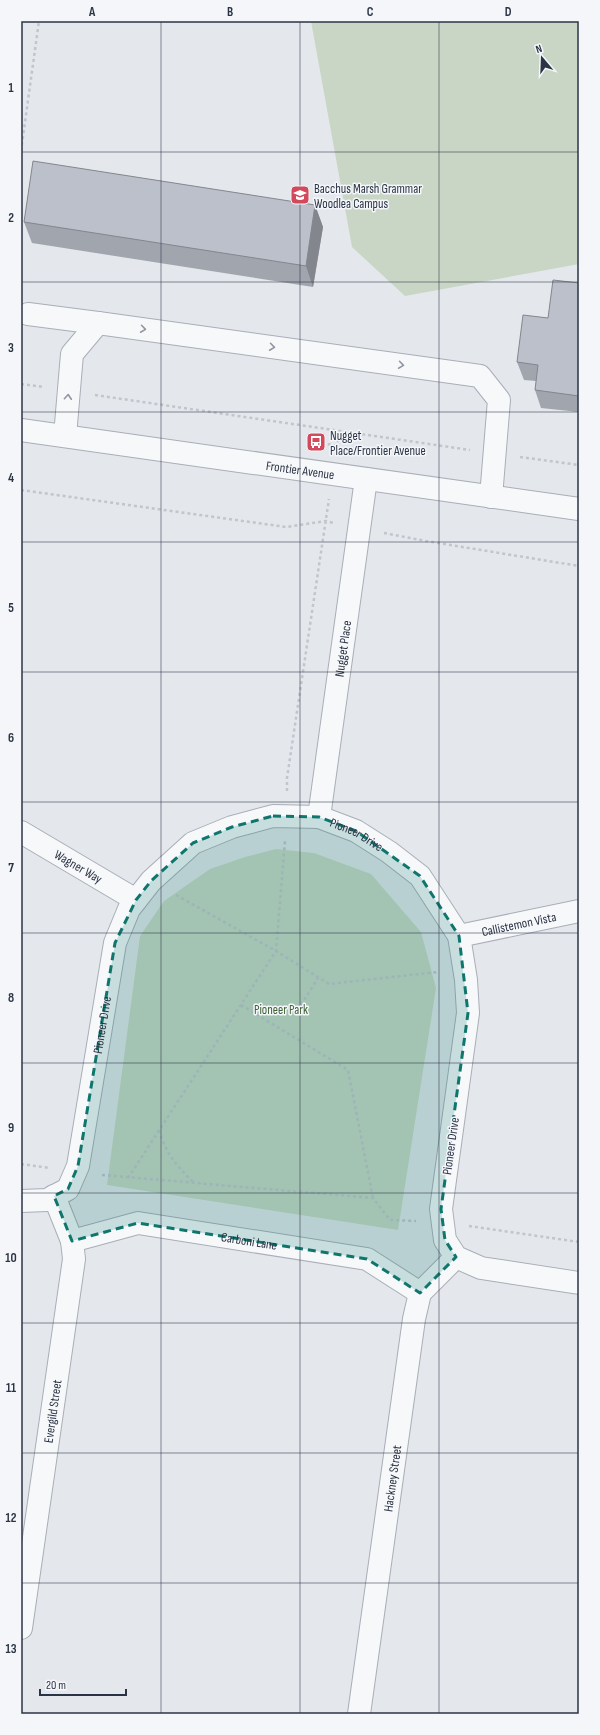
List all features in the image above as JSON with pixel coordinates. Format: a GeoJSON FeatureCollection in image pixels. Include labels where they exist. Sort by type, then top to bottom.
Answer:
{"type":"FeatureCollection","features":[{"type":"Feature","properties":{"kind":"street"},"geometry":{"type":"LineString","coordinates":[[28,314],[480,376],[499,400],[491,497]]}},
{"type":"Feature","properties":{"kind":"street"},"geometry":{"type":"LineString","coordinates":[[65,436],[72,354],[98,323]]}},
{"type":"Feature","properties":{"kind":"street","name":"Frontier Avenue"},"geometry":{"type":"LineString","coordinates":[[21,430],[579,509]]}},
{"type":"Feature","properties":{"kind":"street","name":"Nugget Place"},"geometry":{"type":"LineString","coordinates":[[320,817],[366,479]]}},
{"type":"Feature","properties":{"kind":"street","name":"Pioneer Drive"},"geometry":{"type":"LineString","coordinates":[[21,1201],[47,1200],[68,1189],[76,1172],[115,943],[129,909],[136,900],[151,881],[193,843],[232,827],[273,816],[320,817],[356,831],[389,852],[420,876],[459,936],[465,969],[468,1013],[441,1209],[445,1240],[456,1257]]}},
{"type":"Feature","properties":{"kind":"street","name":"Wagner Way"},"geometry":{"type":"LineString","coordinates":[[21,832],[136,900]]}},
{"type":"Feature","properties":{"kind":"street","name":"Callistemon Vista"},"geometry":{"type":"LineString","coordinates":[[459,936],[579,911]]}},
{"type":"Feature","properties":{"kind":"street","name":"Evergild Street"},"geometry":{"type":"LineString","coordinates":[[21,1628],[72,1283],[74,1259],[72,1241],[54,1196]]}},
{"type":"Feature","properties":{"kind":"street","name":"Carboni Lane"},"geometry":{"type":"LineString","coordinates":[[72,1241],[138,1223],[367,1259],[420,1293]]}},
{"type":"Feature","properties":{"kind":"street"},"geometry":{"type":"LineString","coordinates":[[420,1293],[456,1257],[481,1268],[579,1283]]}},
{"type":"Feature","properties":{"kind":"street","name":"Hackney Street"},"geometry":{"type":"LineString","coordinates":[[360,1714],[414,1319],[420,1293]]}},
{"type":"Feature","properties":{"kind":"path"},"geometry":{"type":"LineString","coordinates":[[21,151],[39,21]]}},
{"type":"Feature","properties":{"kind":"path"},"geometry":{"type":"LineString","coordinates":[[21,384],[579,465]]}},
{"type":"Feature","properties":{"kind":"path"},"geometry":{"type":"LineString","coordinates":[[316,442],[337,446]]}},
{"type":"Feature","properties":{"kind":"path"},"geometry":{"type":"LineString","coordinates":[[21,490],[286,527],[326,521],[426,541],[579,566]]}},
{"type":"Feature","properties":{"kind":"path"},"geometry":{"type":"LineString","coordinates":[[151,881],[276,951],[328,984],[465,969]]}},
{"type":"Feature","properties":{"kind":"path"},"geometry":{"type":"LineString","coordinates":[[301,1005],[318,978]]}},
{"type":"Feature","properties":{"kind":"path"},"geometry":{"type":"LineString","coordinates":[[241,1005],[348,1070],[373,1198],[390,1220],[443,1223],[579,1242]]}},
{"type":"Feature","properties":{"kind":"path"},"geometry":{"type":"LineString","coordinates":[[159,1130],[163,1145],[173,1160],[194,1183]]}},
{"type":"Feature","properties":{"kind":"path"},"geometry":{"type":"LineString","coordinates":[[21,1164],[76,1172],[373,1198]]}},
{"type":"Feature","properties":{"kind":"highlighted area"},"geometry":{"type":"Polygon","coordinates":[[[273,816],[319,817],[356,831],[420,876],[459,936],[468,1013],[441,1209],[445,1240],[456,1257],[420,1293],[367,1259],[138,1223],[72,1241],[54,1196],[68,1189],[78,1166],[115,943],[136,900],[151,881],[193,843],[232,827],[273,816]]]}},
{"type":"Feature","properties":{"kind":"green space"},"geometry":{"type":"Polygon","coordinates":[[[311,21],[579,21],[579,264],[405,296],[352,247],[311,21]]]}},
{"type":"Feature","properties":{"kind":"green space","name":"Pioneer Park"},"geometry":{"type":"Polygon","coordinates":[[[276,849],[314,853],[371,874],[421,932],[436,988],[398,1230],[107,1185],[140,936],[164,901],[210,869],[245,857],[276,849]]]}},
{"type":"Feature","properties":{"kind":"building"},"geometry":{"type":"Polygon","coordinates":[[[33,161],[315,205],[306,266],[24,222],[33,161]]]}},
{"type":"Feature","properties":{"kind":"building"},"geometry":{"type":"Polygon","coordinates":[[[553,280],[579,283],[579,396],[535,390],[538,365],[517,362],[523,315],[548,318],[553,280]]]}},
{"type":"Feature","properties":{"kind":"place","name":"Bacchus Marsh Grammar Woodlea Campus"},"geometry":{"type":"Point","coordinates":[300,195]}},
{"type":"Feature","properties":{"kind":"place","name":"Nugget Place/Frontier Avenue"},"geometry":{"type":"Point","coordinates":[316,442]}}]}
